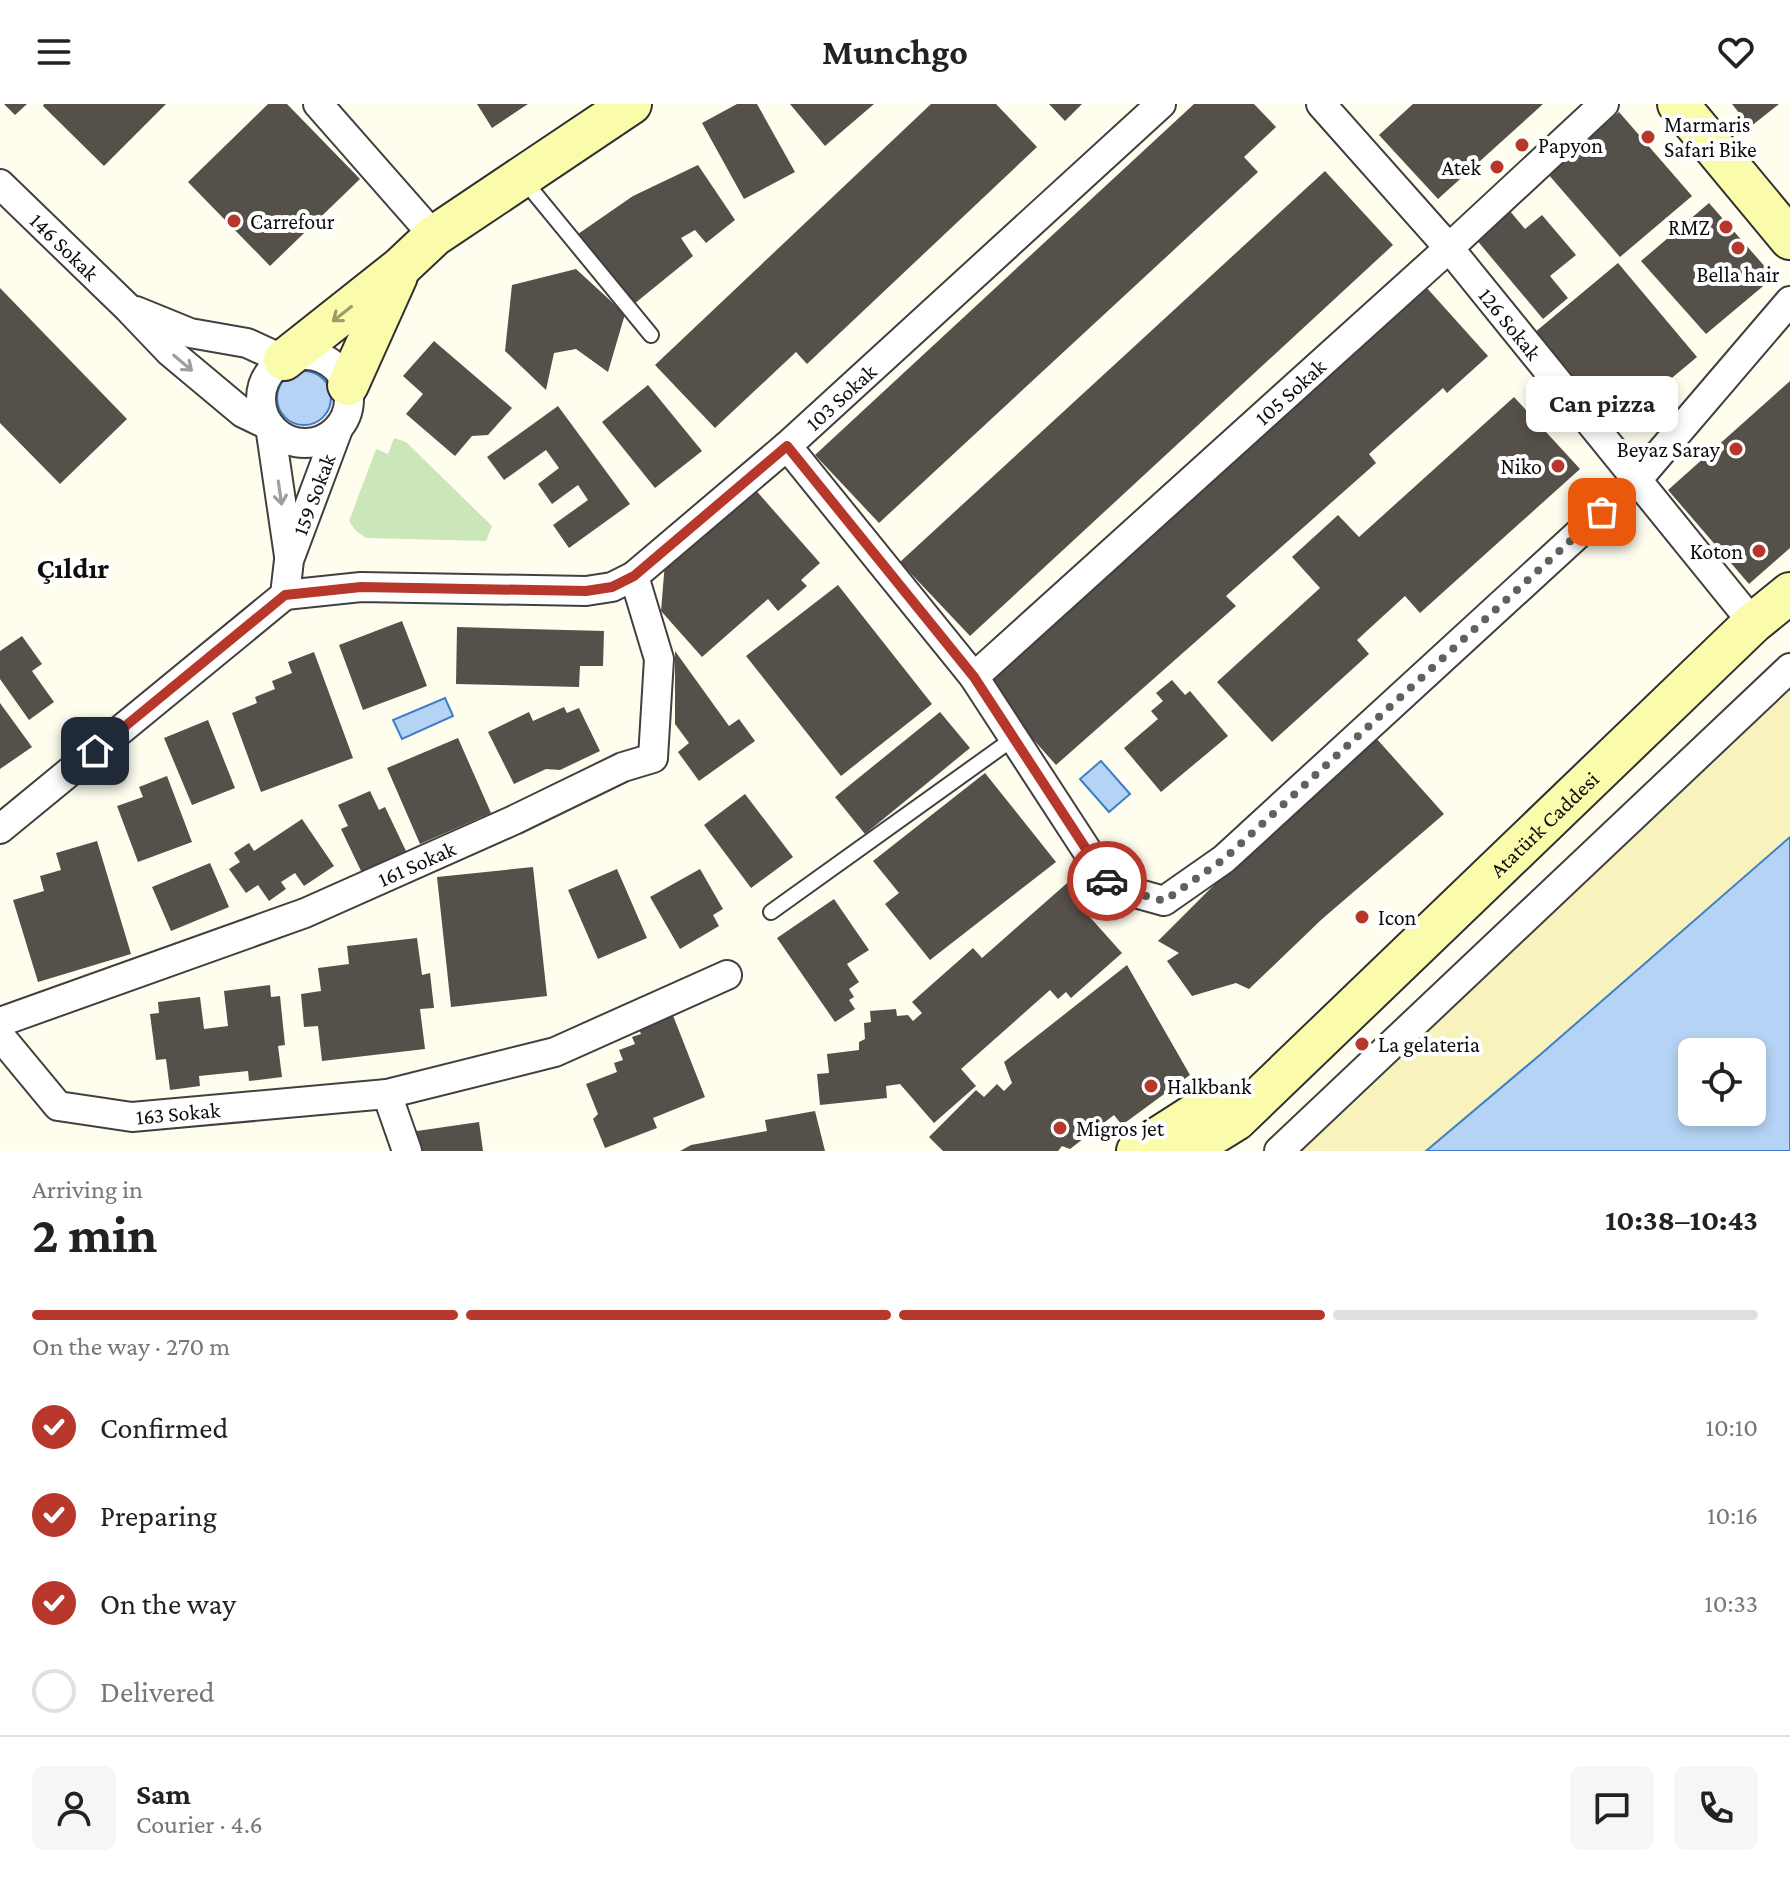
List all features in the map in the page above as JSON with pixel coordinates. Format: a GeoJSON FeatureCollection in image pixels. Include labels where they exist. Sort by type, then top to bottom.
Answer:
{"type":"FeatureCollection","features":[{"type":"Feature","properties":{"kind":"main road"},"geometry":{"type":"LineString","coordinates":[[284,360],[400,268],[434,236],[631,104]]}},
{"type":"Feature","properties":{"kind":"main road"},"geometry":{"type":"LineString","coordinates":[[1678,104],[1790,239]]}},
{"type":"Feature","properties":{"kind":"main road"},"geometry":{"type":"LineString","coordinates":[[348,385],[400,268]]}},
{"type":"Feature","properties":{"kind":"main road","name":"Atatürk Caddesi"},"geometry":{"type":"LineString","coordinates":[[1186,1151],[1236,1120],[1753,623],[1790,593]]}},
{"type":"Feature","properties":{"kind":"main road","name":"Atatürk Caddesi"},"geometry":{"type":"LineString","coordinates":[[1137,1151],[1212,1103],[1301,1058]]}},
{"type":"Feature","properties":{"kind":"street"},"geometry":{"type":"LineString","coordinates":[[318,104],[434,236]]}},
{"type":"Feature","properties":{"kind":"street","name":"103 Sokak"},"geometry":{"type":"LineString","coordinates":[[285,595],[361,587],[586,591],[612,587],[634,576],[787,446],[1161,104]]}},
{"type":"Feature","properties":{"kind":"street","name":"126 Sokak"},"geometry":{"type":"LineString","coordinates":[[1321,104],[1449,248],[1753,623]]}},
{"type":"Feature","properties":{"kind":"street","name":"105 Sokak"},"geometry":{"type":"LineString","coordinates":[[974,677],[1604,104]]}},
{"type":"Feature","properties":{"kind":"street","name":"146 Sokak"},"geometry":{"type":"LineString","coordinates":[[0,184],[170,352],[243,413],[270,426]]}},
{"type":"Feature","properties":{"kind":"street"},"geometry":{"type":"LineString","coordinates":[[787,446],[974,677],[1110,886],[1164,901],[1224,859],[1637,480],[1790,301]]}},
{"type":"Feature","properties":{"kind":"street"},"geometry":{"type":"LineString","coordinates":[[128,308],[190,333],[247,343],[284,360]]}},
{"type":"Feature","properties":{"kind":"street"},"geometry":{"type":"LineString","coordinates":[[306,354],[321,357],[334,364],[348,385],[350,404],[345,419],[324,440],[310,444],[294,442],[270,426],[263,413],[260,399],[263,385],[269,373],[284,360],[306,354]]}},
{"type":"Feature","properties":{"kind":"street","name":"159 Sokak"},"geometry":{"type":"LineString","coordinates":[[270,426],[289,560]]}},
{"type":"Feature","properties":{"kind":"street","name":"159 Sokak"},"geometry":{"type":"LineString","coordinates":[[285,595],[289,560],[338,429]]}},
{"type":"Feature","properties":{"kind":"street","name":"161 Sokak"},"geometry":{"type":"LineString","coordinates":[[0,1022],[305,913],[514,820],[623,767],[653,758],[659,659],[634,576]]}},
{"type":"Feature","properties":{"kind":"street"},"geometry":{"type":"LineString","coordinates":[[0,829],[285,595]]}},
{"type":"Feature","properties":{"kind":"street"},"geometry":{"type":"LineString","coordinates":[[1279,1151],[1790,668]]}},
{"type":"Feature","properties":{"kind":"street","name":"163 Sokak"},"geometry":{"type":"LineString","coordinates":[[0,1036],[58,1106],[132,1117],[387,1094],[555,1052],[727,975]]}},
{"type":"Feature","properties":{"kind":"street"},"geometry":{"type":"LineString","coordinates":[[387,1094],[407,1151]]}},
{"type":"Feature","properties":{"kind":"lane"},"geometry":{"type":"LineString","coordinates":[[522,178],[651,335]]}},
{"type":"Feature","properties":{"kind":"lane"},"geometry":{"type":"LineString","coordinates":[[771,912],[1014,738]]}},
{"type":"Feature","properties":{"kind":"green space"},"geometry":{"type":"Polygon","coordinates":[[[394,438],[406,442],[492,526],[486,541],[366,538],[356,531],[349,521],[376,449],[388,454],[394,438]]]}},
{"type":"Feature","properties":{"kind":"sand"},"geometry":{"type":"Polygon","coordinates":[[[1790,668],[1790,837],[1426,1151],[1279,1151],[1790,668]]]}},
{"type":"Feature","properties":{"kind":"water"},"geometry":{"type":"Polygon","coordinates":[[[304,371],[323,379],[331,398],[323,417],[304,425],[285,417],[277,398],[285,379],[304,371]]]}},
{"type":"Feature","properties":{"kind":"water"},"geometry":{"type":"Polygon","coordinates":[[[445,698],[453,716],[402,739],[393,720],[445,698]]]}},
{"type":"Feature","properties":{"kind":"water"},"geometry":{"type":"Polygon","coordinates":[[[1101,761],[1130,794],[1109,812],[1080,779],[1101,761]]]}},
{"type":"Feature","properties":{"kind":"water"},"geometry":{"type":"Polygon","coordinates":[[[1790,837],[1790,1151],[1426,1151],[1541,1054],[1790,837]]]}},
{"type":"Feature","properties":{"kind":"building"},"geometry":{"type":"Polygon","coordinates":[[[4,104],[27,104],[15,115],[4,104]]]}},
{"type":"Feature","properties":{"kind":"building"},"geometry":{"type":"Polygon","coordinates":[[[44,104],[166,104],[104,166],[44,104]]]}},
{"type":"Feature","properties":{"kind":"building"},"geometry":{"type":"Polygon","coordinates":[[[268,104],[287,104],[360,179],[270,266],[188,182],[268,104]]]}},
{"type":"Feature","properties":{"kind":"building"},"geometry":{"type":"Polygon","coordinates":[[[477,104],[528,104],[492,128],[477,104]]]}},
{"type":"Feature","properties":{"kind":"building"},"geometry":{"type":"Polygon","coordinates":[[[737,104],[757,104],[795,172],[744,199],[702,123],[737,104]]]}},
{"type":"Feature","properties":{"kind":"building"},"geometry":{"type":"Polygon","coordinates":[[[790,104],[874,104],[825,146],[790,104]]]}},
{"type":"Feature","properties":{"kind":"building"},"geometry":{"type":"Polygon","coordinates":[[[931,104],[996,104],[1037,147],[807,364],[796,352],[715,428],[655,365],[931,104]]]}},
{"type":"Feature","properties":{"kind":"building"},"geometry":{"type":"Polygon","coordinates":[[[1049,104],[1082,104],[1065,121],[1049,104]]]}},
{"type":"Feature","properties":{"kind":"building"},"geometry":{"type":"Polygon","coordinates":[[[1194,104],[1254,104],[1276,127],[1244,157],[1258,172],[879,523],[815,455],[1194,104]]]}},
{"type":"Feature","properties":{"kind":"building"},"geometry":{"type":"Polygon","coordinates":[[[1413,104],[1543,104],[1438,199],[1379,135],[1413,104]]]}},
{"type":"Feature","properties":{"kind":"building"},"geometry":{"type":"Polygon","coordinates":[[[1732,104],[1779,104],[1750,127],[1732,104]]]}},
{"type":"Feature","properties":{"kind":"building"},"geometry":{"type":"Polygon","coordinates":[[[1619,112],[1692,196],[1620,257],[1548,174],[1619,112]]]}},
{"type":"Feature","properties":{"kind":"building"},"geometry":{"type":"Polygon","coordinates":[[[698,165],[735,220],[706,243],[695,230],[681,238],[693,256],[634,304],[578,234],[633,196],[698,165]]]}},
{"type":"Feature","properties":{"kind":"building"},"geometry":{"type":"Polygon","coordinates":[[[1325,171],[1393,245],[970,636],[900,562],[1325,171]]]}},
{"type":"Feature","properties":{"kind":"building"},"geometry":{"type":"Polygon","coordinates":[[[1709,203],[1774,277],[1706,334],[1641,261],[1709,203]]]}},
{"type":"Feature","properties":{"kind":"building"},"geometry":{"type":"Polygon","coordinates":[[[1509,210],[1525,229],[1542,215],[1576,255],[1550,276],[1568,298],[1543,319],[1475,238],[1509,210]]]}},
{"type":"Feature","properties":{"kind":"building"},"geometry":{"type":"Polygon","coordinates":[[[1618,263],[1697,357],[1613,427],[1534,333],[1618,263]]]}},
{"type":"Feature","properties":{"kind":"building"},"geometry":{"type":"Polygon","coordinates":[[[576,269],[625,314],[608,372],[576,349],[554,353],[546,390],[505,351],[512,285],[576,269]]]}},
{"type":"Feature","properties":{"kind":"building"},"geometry":{"type":"Polygon","coordinates":[[[1426,287],[1488,356],[1447,393],[1443,388],[1369,454],[1376,463],[1226,596],[1236,606],[1056,765],[981,681],[1426,287]]]}},
{"type":"Feature","properties":{"kind":"building"},"geometry":{"type":"Polygon","coordinates":[[[0,288],[127,419],[60,484],[0,423],[0,288]]]}},
{"type":"Feature","properties":{"kind":"building"},"geometry":{"type":"Polygon","coordinates":[[[434,341],[512,408],[488,435],[472,436],[455,456],[406,414],[423,394],[403,376],[434,341]]]}},
{"type":"Feature","properties":{"kind":"building"},"geometry":{"type":"Polygon","coordinates":[[[1790,381],[1790,548],[1749,584],[1668,490],[1790,381]]]}},
{"type":"Feature","properties":{"kind":"building"},"geometry":{"type":"Polygon","coordinates":[[[648,385],[702,451],[655,488],[602,422],[648,385]]]}},
{"type":"Feature","properties":{"kind":"building"},"geometry":{"type":"Polygon","coordinates":[[[1514,397],[1580,469],[1420,613],[1405,596],[1357,640],[1369,654],[1272,742],[1217,682],[1320,588],[1292,557],[1338,515],[1359,537],[1514,397]]]}},
{"type":"Feature","properties":{"kind":"building"},"geometry":{"type":"Polygon","coordinates":[[[558,406],[630,504],[569,548],[553,525],[588,500],[578,485],[552,504],[538,484],[559,468],[546,450],[504,480],[487,457],[558,406]]]}},
{"type":"Feature","properties":{"kind":"building"},"geometry":{"type":"Polygon","coordinates":[[[752,486],[820,563],[801,580],[807,586],[778,611],[768,599],[702,657],[661,611],[665,562],[752,486]]]}},
{"type":"Feature","properties":{"kind":"building"},"geometry":{"type":"Polygon","coordinates":[[[838,585],[932,704],[841,776],[746,656],[838,585]]]}},
{"type":"Feature","properties":{"kind":"building"},"geometry":{"type":"Polygon","coordinates":[[[402,621],[427,686],[363,710],[339,645],[402,621]]]}},
{"type":"Feature","properties":{"kind":"building"},"geometry":{"type":"Polygon","coordinates":[[[457,627],[604,631],[603,666],[580,666],[579,687],[456,684],[457,627]]]}},
{"type":"Feature","properties":{"kind":"building"},"geometry":{"type":"Polygon","coordinates":[[[22,636],[42,664],[32,671],[54,702],[29,720],[0,679],[0,651],[22,636]]]}},
{"type":"Feature","properties":{"kind":"building"},"geometry":{"type":"Polygon","coordinates":[[[675,651],[729,726],[739,719],[755,741],[699,781],[678,752],[689,743],[675,724],[675,651]]]}},
{"type":"Feature","properties":{"kind":"building"},"geometry":{"type":"Polygon","coordinates":[[[314,652],[353,758],[261,792],[232,713],[257,703],[255,697],[275,689],[272,681],[292,673],[288,662],[314,652]]]}},
{"type":"Feature","properties":{"kind":"building"},"geometry":{"type":"Polygon","coordinates":[[[1172,680],[1185,695],[1190,691],[1228,736],[1161,792],[1124,748],[1158,719],[1151,711],[1163,701],[1156,693],[1172,680]]]}},
{"type":"Feature","properties":{"kind":"building"},"geometry":{"type":"Polygon","coordinates":[[[0,703],[32,747],[0,769],[0,703]]]}},
{"type":"Feature","properties":{"kind":"building"},"geometry":{"type":"Polygon","coordinates":[[[564,707],[567,713],[579,708],[600,751],[560,770],[546,769],[514,784],[488,732],[529,712],[533,721],[564,707]]]}},
{"type":"Feature","properties":{"kind":"building"},"geometry":{"type":"Polygon","coordinates":[[[940,712],[970,748],[865,834],[835,797],[940,712]]]}},
{"type":"Feature","properties":{"kind":"building"},"geometry":{"type":"Polygon","coordinates":[[[208,720],[235,788],[192,805],[164,738],[208,720]]]}},
{"type":"Feature","properties":{"kind":"building"},"geometry":{"type":"Polygon","coordinates":[[[458,738],[491,813],[420,844],[387,768],[458,738]]]}},
{"type":"Feature","properties":{"kind":"building"},"geometry":{"type":"Polygon","coordinates":[[[1376,738],[1444,814],[1321,920],[1249,989],[1236,983],[1192,996],[1167,961],[1179,953],[1158,941],[1255,844],[1376,738]]]}},
{"type":"Feature","properties":{"kind":"building"},"geometry":{"type":"Polygon","coordinates":[[[985,773],[1056,862],[930,960],[885,904],[899,893],[873,861],[985,773]]]}},
{"type":"Feature","properties":{"kind":"building"},"geometry":{"type":"Polygon","coordinates":[[[167,776],[192,842],[138,862],[117,806],[143,797],[139,787],[167,776]]]}},
{"type":"Feature","properties":{"kind":"building"},"geometry":{"type":"Polygon","coordinates":[[[370,791],[379,810],[385,807],[406,851],[362,873],[341,829],[348,826],[338,805],[370,791]]]}},
{"type":"Feature","properties":{"kind":"building"},"geometry":{"type":"Polygon","coordinates":[[[745,794],[793,857],[751,888],[704,825],[745,794]]]}},
{"type":"Feature","properties":{"kind":"building"},"geometry":{"type":"Polygon","coordinates":[[[302,819],[334,866],[304,886],[295,873],[281,882],[286,889],[269,901],[258,885],[246,893],[229,869],[240,862],[234,853],[249,843],[254,851],[302,819]]]}},
{"type":"Feature","properties":{"kind":"building"},"geometry":{"type":"Polygon","coordinates":[[[97,841],[131,954],[38,982],[13,900],[44,891],[40,876],[61,870],[56,853],[97,841]]]}},
{"type":"Feature","properties":{"kind":"building"},"geometry":{"type":"Polygon","coordinates":[[[210,863],[229,907],[171,931],[152,887],[210,863]]]}},
{"type":"Feature","properties":{"kind":"building"},"geometry":{"type":"Polygon","coordinates":[[[533,867],[547,996],[451,1007],[437,877],[533,867]]]}},
{"type":"Feature","properties":{"kind":"building"},"geometry":{"type":"Polygon","coordinates":[[[617,869],[647,938],[598,959],[568,890],[617,869]]]}},
{"type":"Feature","properties":{"kind":"building"},"geometry":{"type":"Polygon","coordinates":[[[700,869],[723,909],[713,915],[719,926],[680,949],[650,897],[700,869]]]}},
{"type":"Feature","properties":{"kind":"building"},"geometry":{"type":"Polygon","coordinates":[[[1074,877],[1099,905],[1088,915],[1122,953],[1071,998],[1066,992],[1058,999],[1050,990],[961,1069],[976,1086],[934,1123],[900,1084],[886,1086],[887,1098],[820,1105],[817,1074],[829,1073],[827,1054],[859,1050],[859,1042],[865,1039],[864,1023],[871,1022],[870,1011],[896,1009],[897,1016],[908,1015],[913,1021],[922,1013],[912,1002],[973,948],[982,958],[1074,877]]]}},
{"type":"Feature","properties":{"kind":"building"},"geometry":{"type":"Polygon","coordinates":[[[834,899],[869,950],[847,964],[859,982],[849,989],[854,997],[849,1000],[855,1009],[835,1022],[777,938],[834,899]]]}},
{"type":"Feature","properties":{"kind":"building"},"geometry":{"type":"Polygon","coordinates":[[[417,938],[422,975],[430,973],[434,1008],[420,1009],[425,1049],[322,1061],[318,1026],[304,1027],[301,994],[321,991],[318,968],[349,964],[347,946],[417,938]]]}},
{"type":"Feature","properties":{"kind":"building"},"geometry":{"type":"Polygon","coordinates":[[[1127,965],[1190,1075],[1122,1125],[1114,1115],[1070,1149],[1062,1146],[1058,1151],[943,1151],[929,1137],[976,1090],[984,1097],[997,1084],[1004,1091],[1012,1083],[1004,1062],[1127,965]]]}},
{"type":"Feature","properties":{"kind":"building"},"geometry":{"type":"Polygon","coordinates":[[[270,985],[271,997],[280,996],[285,1045],[278,1046],[282,1077],[249,1081],[248,1071],[199,1076],[200,1086],[170,1090],[166,1059],[156,1060],[150,1014],[159,1013],[158,1002],[200,997],[204,1029],[228,1026],[224,991],[270,985]]]}},
{"type":"Feature","properties":{"kind":"building"},"geometry":{"type":"Polygon","coordinates":[[[672,1013],[705,1097],[653,1118],[657,1128],[605,1148],[593,1119],[598,1114],[586,1084],[617,1072],[614,1063],[623,1060],[619,1050],[635,1044],[632,1037],[641,1034],[638,1027],[672,1013]]]}},
{"type":"Feature","properties":{"kind":"building"},"geometry":{"type":"Polygon","coordinates":[[[815,1111],[825,1151],[680,1151],[691,1145],[767,1131],[765,1120],[815,1111]]]}},
{"type":"Feature","properties":{"kind":"building"},"geometry":{"type":"Polygon","coordinates":[[[479,1122],[483,1151],[413,1151],[410,1132],[479,1122]]]}},
{"type":"Feature","properties":{"kind":"way so far"},"geometry":{"type":"LineString","coordinates":[[1107,881],[1110,886],[1164,901],[1224,859],[1602,512]]}},
{"type":"Feature","properties":{"kind":"place","name":"Marmaris Safari Bike"},"geometry":{"type":"Point","coordinates":[1648,137]}},
{"type":"Feature","properties":{"kind":"place","name":"Papyon"},"geometry":{"type":"Point","coordinates":[1522,145]}},
{"type":"Feature","properties":{"kind":"place","name":"Atek"},"geometry":{"type":"Point","coordinates":[1497,167]}},
{"type":"Feature","properties":{"kind":"place","name":"Carrefour"},"geometry":{"type":"Point","coordinates":[234,221]}},
{"type":"Feature","properties":{"kind":"place","name":"RMZ"},"geometry":{"type":"Point","coordinates":[1726,227]}},
{"type":"Feature","properties":{"kind":"place","name":"Bella hair"},"geometry":{"type":"Point","coordinates":[1738,248]}},
{"type":"Feature","properties":{"kind":"place","name":"Beyaz Saray"},"geometry":{"type":"Point","coordinates":[1736,449]}},
{"type":"Feature","properties":{"kind":"place","name":"Niko"},"geometry":{"type":"Point","coordinates":[1558,466]}},
{"type":"Feature","properties":{"kind":"place","name":"Can pizza"},"geometry":{"type":"Point","coordinates":[1602,512]}},
{"type":"Feature","properties":{"kind":"place","name":"Koton"},"geometry":{"type":"Point","coordinates":[1759,551]}},
{"type":"Feature","properties":{"kind":"place","name":"Icon"},"geometry":{"type":"Point","coordinates":[1362,917]}},
{"type":"Feature","properties":{"kind":"place","name":"La gelateria"},"geometry":{"type":"Point","coordinates":[1362,1044]}},
{"type":"Feature","properties":{"kind":"place","name":"Halkbank"},"geometry":{"type":"Point","coordinates":[1151,1086]}},
{"type":"Feature","properties":{"kind":"place","name":"Migros jet"},"geometry":{"type":"Point","coordinates":[1060,1128]}},
{"type":"Feature","properties":{"kind":"district","name":"Çıldır"},"geometry":{"type":"Point","coordinates":[73,568]}},
{"type":"Feature","properties":{"kind":"route"},"geometry":{"type":"LineString","coordinates":[[95,751],[285,595],[361,587],[586,591],[612,587],[634,576],[787,446],[974,677],[1107,881]]}}]}
